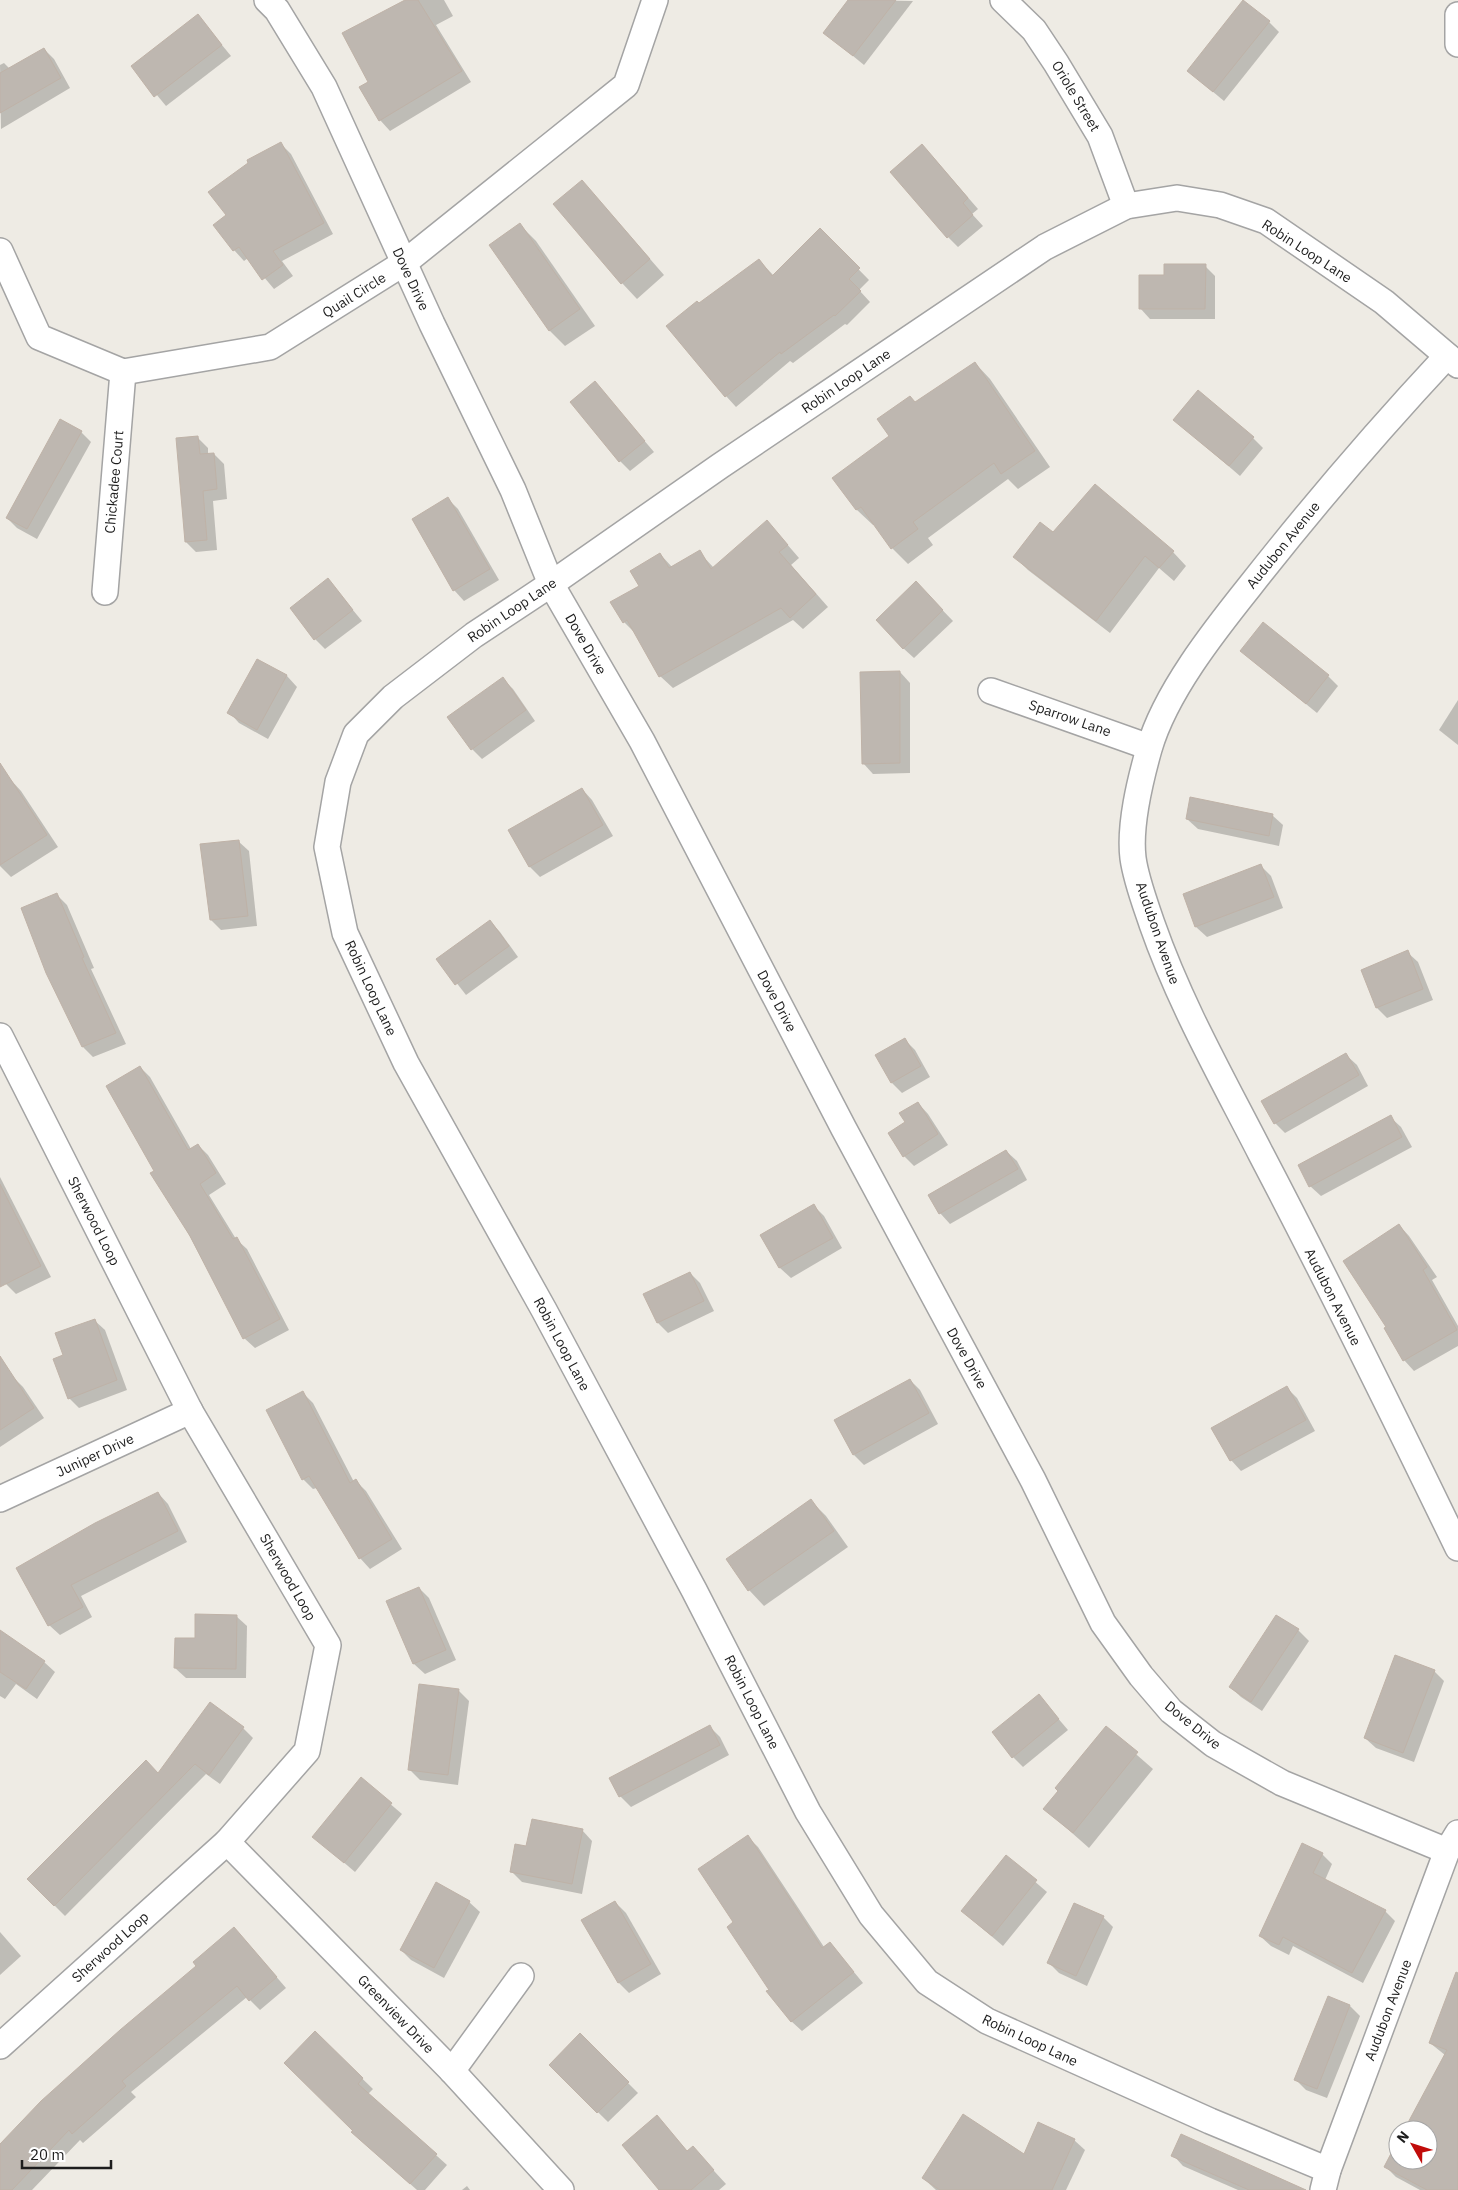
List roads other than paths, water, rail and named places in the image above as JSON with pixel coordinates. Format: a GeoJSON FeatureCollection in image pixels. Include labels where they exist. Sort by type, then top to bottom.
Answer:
{"type":"FeatureCollection","features":[{"type":"Feature","properties":{"kind":"street","name":"Dove Drive"},"geometry":{"type":"LineString","coordinates":[[267,0],[277,10],[324,87],[404,263],[513,490],[551,584],[634,727],[862,1163],[1033,1480],[1103,1623],[1141,1676],[1171,1711],[1213,1744],[1282,1783],[1453,1842]]}},
{"type":"Feature","properties":{"kind":"street","name":"Quail Circle"},"geometry":{"type":"LineString","coordinates":[[123,372],[270,347],[404,263],[626,85],[655,0]]}},
{"type":"Feature","properties":{"kind":"street","name":"Oriole Street"},"geometry":{"type":"LineString","coordinates":[[1003,0],[1034,30],[1100,136],[1126,206]]}},
{"type":"Feature","properties":{"kind":"street"},"geometry":{"type":"LineString","coordinates":[[1458,15],[1458,44]]}},
{"type":"Feature","properties":{"kind":"street","name":"Robin Loop Lane"},"geometry":{"type":"LineString","coordinates":[[1325,2180],[1210,2121],[987,2021],[927,1982],[871,1915],[808,1812],[675,1555],[544,1310],[406,1063],[345,934],[327,847],[338,782],[356,734],[393,697],[474,635],[551,584],[720,466],[1045,247],[1126,206],[1177,198],[1220,205],[1266,221],[1384,302],[1452,361]]}},
{"type":"Feature","properties":{"kind":"street"},"geometry":{"type":"LineString","coordinates":[[0,251],[39,337],[123,372]]}},
{"type":"Feature","properties":{"kind":"street","name":"Audubon Avenue"},"geometry":{"type":"LineString","coordinates":[[1452,361],[1405,400],[1284,542],[1209,638],[1166,708],[1149,747],[1132,829],[1133,859],[1159,944],[1175,985],[1207,1052],[1262,1155],[1414,1454],[1458,1548]]}},
{"type":"Feature","properties":{"kind":"street","name":"Chickadee Court"},"geometry":{"type":"LineString","coordinates":[[105,592],[123,372]]}},
{"type":"Feature","properties":{"kind":"street","name":"Sparrow Lane"},"geometry":{"type":"LineString","coordinates":[[991,691],[1149,747]]}},
{"type":"Feature","properties":{"kind":"street","name":"Sherwood Loop"},"geometry":{"type":"LineString","coordinates":[[0,1036],[190,1411],[328,1645],[307,1751],[227,1842],[0,2046]]}},
{"type":"Feature","properties":{"kind":"street","name":"Juniper Drive"},"geometry":{"type":"LineString","coordinates":[[0,1499],[190,1411]]}},
{"type":"Feature","properties":{"kind":"street","name":"Greenview Drive"},"geometry":{"type":"LineString","coordinates":[[227,1842],[452,2071],[560,2190]]}},
{"type":"Feature","properties":{"kind":"street","name":"Audubon Avenue"},"geometry":{"type":"LineString","coordinates":[[1325,2180],[1453,1842]]}},
{"type":"Feature","properties":{"kind":"street"},"geometry":{"type":"LineString","coordinates":[[452,2071],[521,1976]]}}]}
